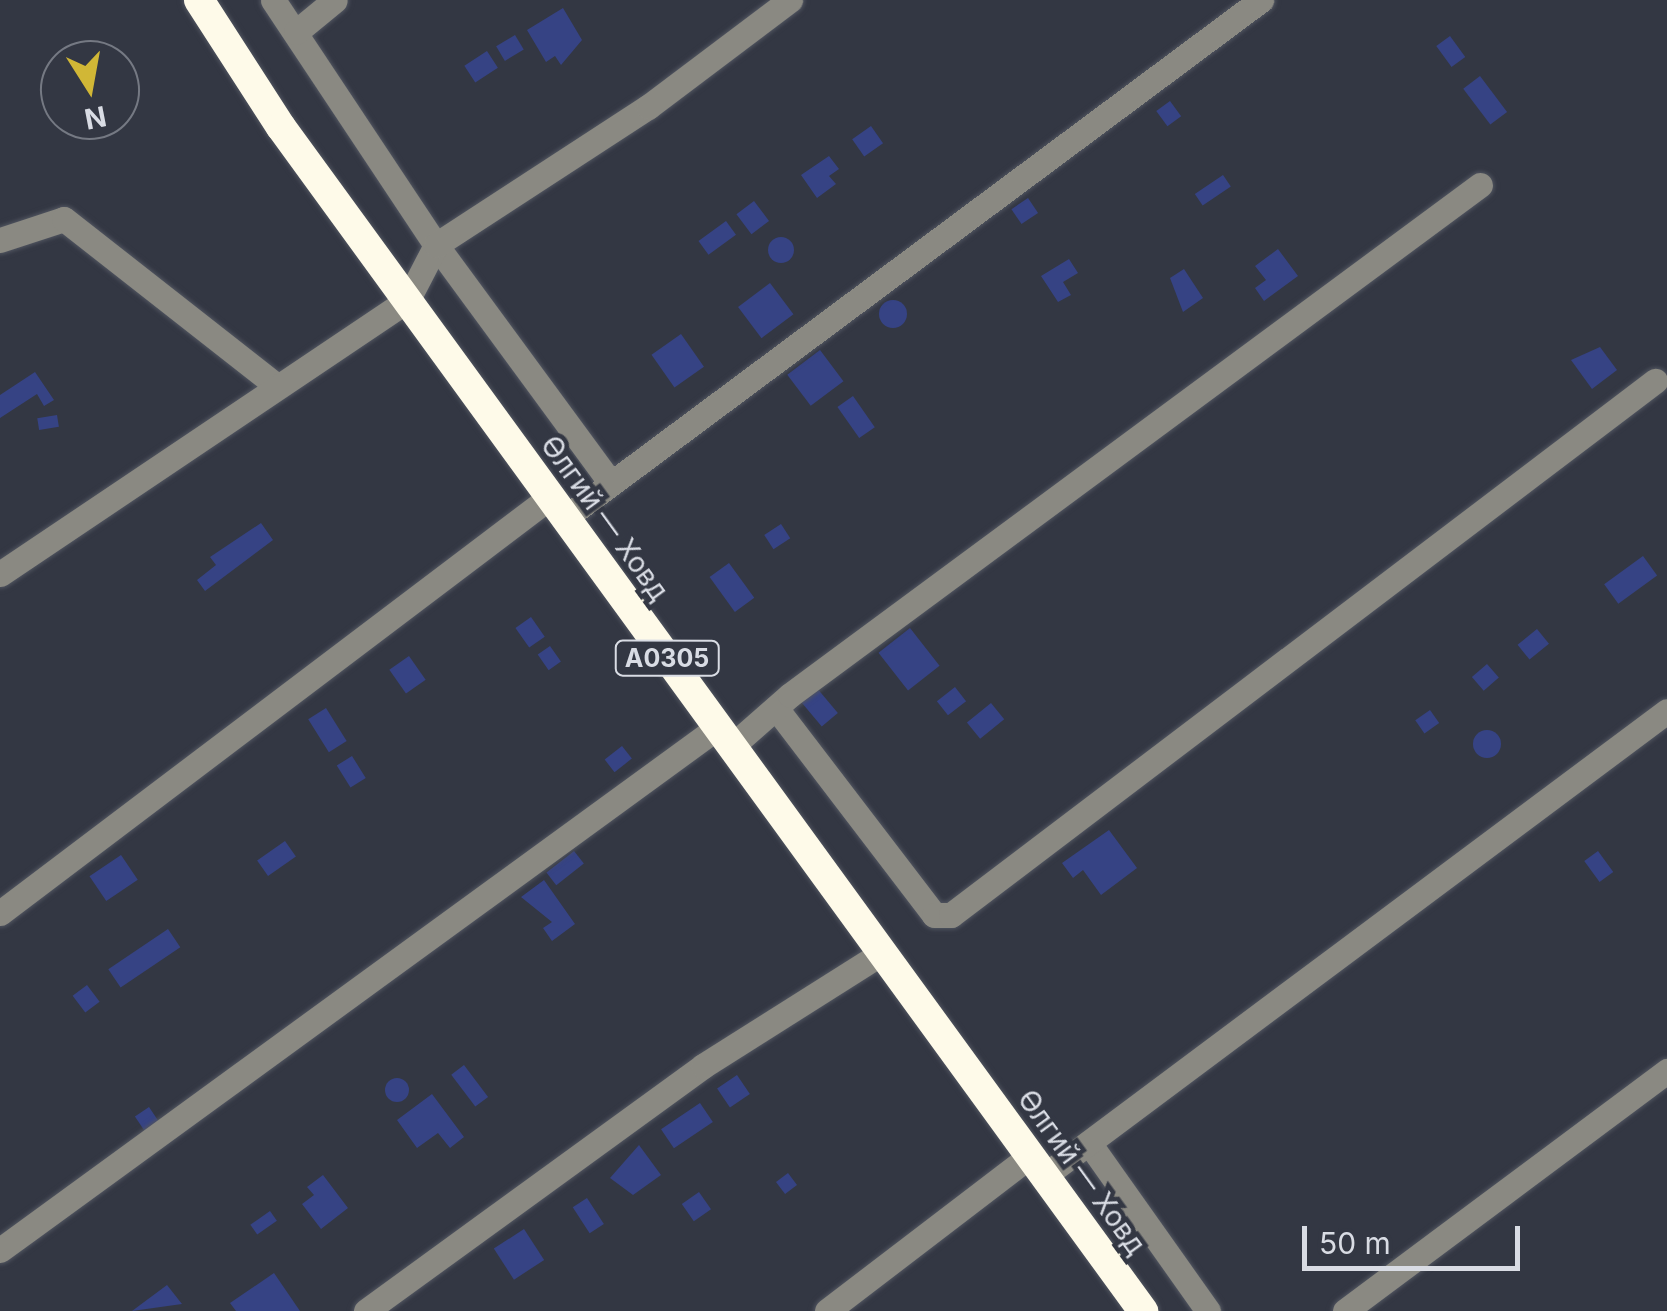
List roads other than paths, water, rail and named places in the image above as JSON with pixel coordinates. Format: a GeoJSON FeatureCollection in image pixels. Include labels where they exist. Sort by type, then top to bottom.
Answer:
{"type":"FeatureCollection","features":[{"type":"Feature","properties":{"kind":"highway","name":"Өлгий — Ховд"},"geometry":{"type":"LineString","coordinates":[[199,0],[407,301],[1143,1311]]}},
{"type":"Feature","properties":{"kind":"street"},"geometry":{"type":"LineString","coordinates":[[274,0],[436,246],[611,484]]}},
{"type":"Feature","properties":{"kind":"street"},"geometry":{"type":"LineString","coordinates":[[296,32],[336,0]]}},
{"type":"Feature","properties":{"kind":"street"},"geometry":{"type":"LineString","coordinates":[[0,574],[276,385],[407,301],[436,246],[648,107],[790,0]]}},
{"type":"Feature","properties":{"kind":"street"},"geometry":{"type":"LineString","coordinates":[[0,913],[558,507],[611,484],[1260,0]]}},
{"type":"Feature","properties":{"kind":"street"},"geometry":{"type":"LineString","coordinates":[[0,1250],[725,737],[776,708],[1480,185]]}},
{"type":"Feature","properties":{"kind":"street"},"geometry":{"type":"LineString","coordinates":[[0,240],[64,219],[276,385]]}},
{"type":"Feature","properties":{"kind":"street"},"geometry":{"type":"LineString","coordinates":[[776,708],[934,916],[951,915],[1655,380]]}},
{"type":"Feature","properties":{"kind":"street"},"geometry":{"type":"LineString","coordinates":[[827,1311],[1037,1166],[1088,1143],[1667,711]]}},
{"type":"Feature","properties":{"kind":"street"},"geometry":{"type":"LineString","coordinates":[[366,1311],[658,1097],[882,953]]}},
{"type":"Feature","properties":{"kind":"street"},"geometry":{"type":"LineString","coordinates":[[1345,1311],[1667,1072]]}},
{"type":"Feature","properties":{"kind":"street"},"geometry":{"type":"LineString","coordinates":[[1088,1143],[1208,1311]]}}]}
